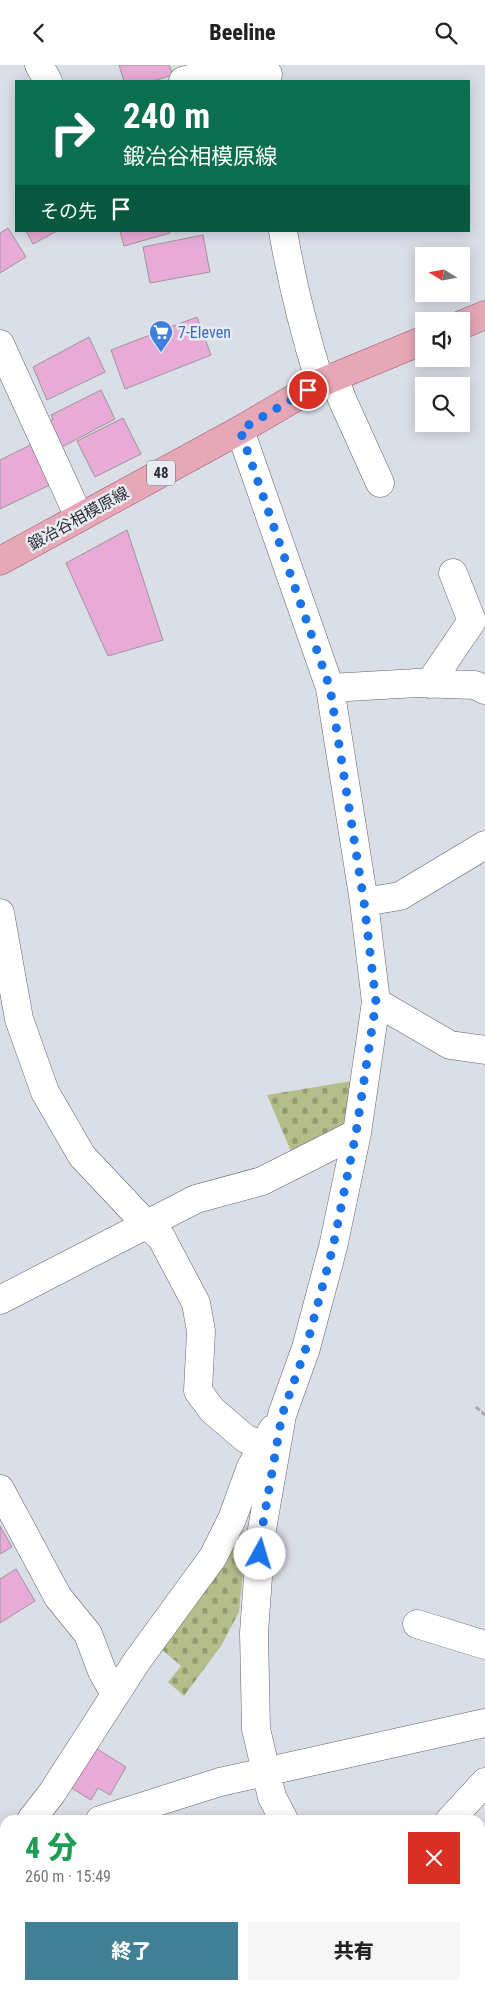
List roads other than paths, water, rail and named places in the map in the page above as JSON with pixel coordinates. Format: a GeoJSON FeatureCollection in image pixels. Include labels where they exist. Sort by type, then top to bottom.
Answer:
{"type":"FeatureCollection","features":[{"type":"Feature","properties":{"kind":"main road","name":"鍛冶谷相模原線"},"geometry":{"type":"LineString","coordinates":[[0,561],[240,430],[327,380],[415,344]]}},
{"type":"Feature","properties":{"kind":"street"},"geometry":{"type":"LineString","coordinates":[[40,65],[48,80]]}},
{"type":"Feature","properties":{"kind":"street"},"geometry":{"type":"LineString","coordinates":[[186,80],[193,78],[269,74]]}},
{"type":"Feature","properties":{"kind":"street"},"geometry":{"type":"LineString","coordinates":[[283,232],[299,316],[327,380],[342,399],[380,483]]}},
{"type":"Feature","properties":{"kind":"street"},"geometry":{"type":"LineString","coordinates":[[0,344],[79,517]]}},
{"type":"Feature","properties":{"kind":"street"},"geometry":{"type":"LineString","coordinates":[[240,430],[330,688],[364,902],[376,1002],[356,1133],[333,1247],[306,1348],[282,1415],[261,1535],[254,1633],[256,1729],[272,1797],[281,1815]]}},
{"type":"Feature","properties":{"kind":"street"},"geometry":{"type":"LineString","coordinates":[[429,684],[472,621],[453,573]]}},
{"type":"Feature","properties":{"kind":"street"},"geometry":{"type":"LineString","coordinates":[[330,688],[429,684],[475,685],[485,690]]}},
{"type":"Feature","properties":{"kind":"street"},"geometry":{"type":"LineString","coordinates":[[364,902],[400,896],[485,845]]}},
{"type":"Feature","properties":{"kind":"street"},"geometry":{"type":"LineString","coordinates":[[0,913],[18,1019],[45,1092],[82,1156],[146,1225],[161,1237],[196,1303],[201,1331],[198,1391],[212,1410],[246,1439],[263,1445]]}},
{"type":"Feature","properties":{"kind":"street"},"geometry":{"type":"LineString","coordinates":[[376,1002],[450,1045],[485,1050]]}},
{"type":"Feature","properties":{"kind":"street"},"geometry":{"type":"LineString","coordinates":[[0,1300],[196,1199],[262,1181],[356,1133]]}},
{"type":"Feature","properties":{"kind":"street"},"geometry":{"type":"LineString","coordinates":[[35,1815],[52,1793],[137,1661],[213,1557],[232,1519],[252,1467],[282,1415]]}},
{"type":"Feature","properties":{"kind":"street"},"geometry":{"type":"LineString","coordinates":[[0,1489],[58,1597],[88,1634],[102,1671],[115,1694]]}},
{"type":"Feature","properties":{"kind":"street"},"geometry":{"type":"LineString","coordinates":[[416,1623],[485,1645]]}},
{"type":"Feature","properties":{"kind":"street"},"geometry":{"type":"LineString","coordinates":[[116,1815],[220,1782],[388,1743],[485,1723]]}},
{"type":"Feature","properties":{"kind":"street"},"geometry":{"type":"LineString","coordinates":[[455,1815],[485,1782]]}},
{"type":"Feature","properties":{"kind":"place","name":"7-Eleven"},"geometry":{"type":"Point","coordinates":[161,353]}}]}
